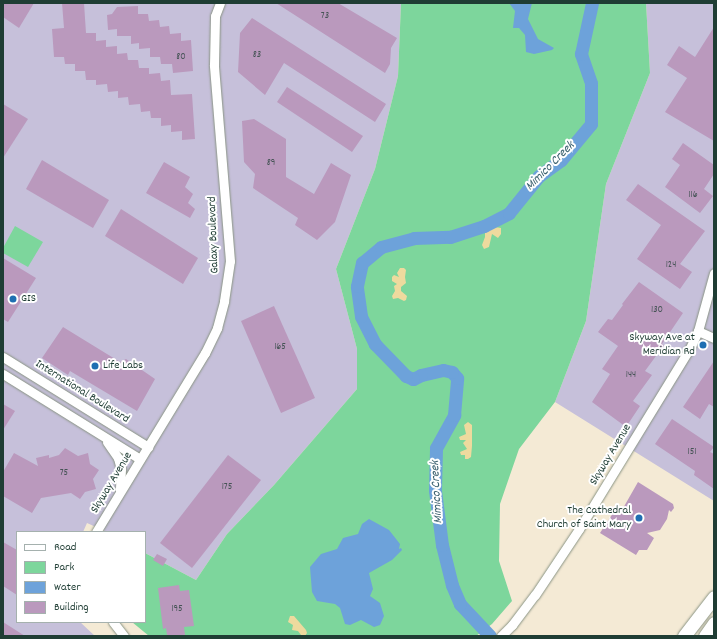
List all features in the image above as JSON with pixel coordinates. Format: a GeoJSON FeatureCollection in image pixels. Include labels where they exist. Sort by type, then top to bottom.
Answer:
{"type":"FeatureCollection","features":[{"type":"Feature","properties":{"kind":"highway"},"geometry":{"type":"LineString","coordinates":[[684,636],[714,597]]}},
{"type":"Feature","properties":{"kind":"highway"},"geometry":{"type":"LineString","coordinates":[[705,636],[714,623]]}},
{"type":"Feature","properties":{"kind":"street","name":"Galaxy Boulevard"},"geometry":{"type":"LineString","coordinates":[[148,447],[205,353],[217,328],[229,273],[228,233],[214,65],[215,16],[220,3]]}},
{"type":"Feature","properties":{"kind":"street","name":"Skyway Avenue"},"geometry":{"type":"LineString","coordinates":[[501,636],[512,625],[535,595],[587,517],[690,348],[698,331],[714,273]]}},
{"type":"Feature","properties":{"kind":"street"},"geometry":{"type":"LineString","coordinates":[[698,331],[714,338]]}},
{"type":"Feature","properties":{"kind":"street","name":"International Boulevard"},"geometry":{"type":"LineString","coordinates":[[3,357],[148,447]]}},
{"type":"Feature","properties":{"kind":"street"},"geometry":{"type":"LineString","coordinates":[[3,374],[102,437],[140,459]]}},
{"type":"Feature","properties":{"kind":"street"},"geometry":{"type":"LineString","coordinates":[[102,437],[111,446],[118,458],[121,469],[121,486],[116,499]]}},
{"type":"Feature","properties":{"kind":"street","name":"Skyway Avenue"},"geometry":{"type":"LineString","coordinates":[[97,531],[148,447]]}},
{"type":"Feature","properties":{"kind":"street"},"geometry":{"type":"LineString","coordinates":[[114,623],[124,636]]}},
{"type":"Feature","properties":{"kind":"shaded area"},"geometry":{"type":"Polygon","coordinates":[[[3,3],[401,3],[398,76],[375,169],[336,269],[357,349],[357,389],[274,485],[227,534],[196,580],[146,554],[146,531],[105,531],[87,523],[83,531],[16,531],[16,623],[81,623],[95,636],[3,636],[3,3]]]}},
{"type":"Feature","properties":{"kind":"shaded area"},"geometry":{"type":"Polygon","coordinates":[[[646,3],[714,3],[714,501],[555,402],[586,321],[606,184],[650,73],[646,3]]]}},
{"type":"Feature","properties":{"kind":"green space"},"geometry":{"type":"Polygon","coordinates":[[[401,3],[646,3],[650,73],[606,184],[586,321],[555,402],[519,449],[500,504],[499,561],[512,601],[492,624],[476,636],[149,636],[133,623],[146,623],[146,554],[196,580],[227,534],[274,485],[357,389],[357,349],[336,269],[375,169],[398,76],[401,3]]]}},
{"type":"Feature","properties":{"kind":"green space"},"geometry":{"type":"Polygon","coordinates":[[[15,226],[43,242],[28,267],[3,253],[3,248],[15,226]]]}},
{"type":"Feature","properties":{"kind":"sand"},"geometry":{"type":"Polygon","coordinates":[[[487,228],[501,228],[501,234],[498,238],[492,234],[489,247],[484,249],[482,245],[485,237],[485,231],[487,228]]]}},
{"type":"Feature","properties":{"kind":"sand"},"geometry":{"type":"Polygon","coordinates":[[[400,268],[404,268],[406,270],[406,283],[401,287],[401,291],[407,296],[406,300],[404,301],[398,298],[393,299],[392,296],[395,291],[394,286],[397,284],[392,281],[392,277],[394,275],[399,277],[397,273],[400,268]]]}},
{"type":"Feature","properties":{"kind":"sand"},"geometry":{"type":"Polygon","coordinates":[[[468,422],[472,425],[472,446],[471,457],[465,459],[465,455],[461,455],[460,452],[467,449],[463,443],[466,440],[460,440],[459,437],[466,434],[464,425],[468,422]]]}},
{"type":"Feature","properties":{"kind":"sand"},"geometry":{"type":"Polygon","coordinates":[[[290,616],[294,616],[306,630],[307,633],[305,636],[301,635],[298,631],[292,630],[293,625],[288,622],[290,616]]]}},
{"type":"Feature","properties":{"kind":"water"},"geometry":{"type":"Polygon","coordinates":[[[509,3],[532,3],[528,19],[538,39],[554,48],[552,50],[534,54],[526,52],[525,35],[519,28],[513,28],[515,11],[509,3]]]}},
{"type":"Feature","properties":{"kind":"water"},"geometry":{"type":"Polygon","coordinates":[[[369,519],[389,530],[400,544],[399,549],[401,548],[402,550],[392,560],[369,573],[373,589],[370,596],[380,603],[384,616],[380,625],[374,627],[361,620],[350,625],[345,624],[340,608],[335,604],[317,601],[312,592],[310,567],[321,554],[337,549],[343,538],[358,534],[362,524],[369,519]]]}},
{"type":"Feature","properties":{"kind":"building"},"geometry":{"type":"Polygon","coordinates":[[[3,3],[34,3],[19,28],[3,17],[3,3]]]}},
{"type":"Feature","properties":{"kind":"building"},"geometry":{"type":"Polygon","coordinates":[[[62,3],[84,3],[86,33],[96,33],[96,41],[106,40],[106,47],[117,46],[117,54],[127,53],[128,60],[138,60],[139,68],[149,68],[149,74],[160,73],[161,81],[170,80],[171,95],[192,94],[195,139],[182,140],[182,131],[171,132],[171,125],[161,126],[161,118],[151,118],[150,111],[141,112],[140,104],[129,105],[128,97],[118,98],[118,91],[108,92],[107,84],[96,85],[96,80],[86,80],[85,71],[75,71],[75,64],[65,64],[64,57],[54,57],[52,29],[64,28],[62,3]]]}},
{"type":"Feature","properties":{"kind":"building"},"geometry":{"type":"Polygon","coordinates":[[[276,3],[338,3],[397,38],[391,48],[390,64],[385,73],[276,3]]]}},
{"type":"Feature","properties":{"kind":"building"},"geometry":{"type":"Polygon","coordinates":[[[138,6],[138,14],[148,14],[149,21],[159,20],[160,27],[169,26],[170,34],[181,33],[181,41],[191,40],[193,71],[173,73],[172,64],[161,64],[160,57],[150,57],[150,48],[139,49],[139,43],[131,44],[131,36],[117,36],[117,29],[108,30],[107,15],[112,14],[117,7],[138,6]]]}},
{"type":"Feature","properties":{"kind":"building"},"geometry":{"type":"Polygon","coordinates":[[[252,18],[386,104],[375,122],[284,63],[265,95],[238,72],[240,33],[252,18]]]}},
{"type":"Feature","properties":{"kind":"building"},"geometry":{"type":"Polygon","coordinates":[[[714,27],[714,141],[665,112],[687,78],[667,65],[679,46],[695,57],[714,27]]]}},
{"type":"Feature","properties":{"kind":"building"},"geometry":{"type":"Polygon","coordinates":[[[287,87],[363,136],[352,152],[277,102],[287,87]]]}},
{"type":"Feature","properties":{"kind":"building"},"geometry":{"type":"Polygon","coordinates":[[[3,104],[28,119],[3,158],[3,104]]]}},
{"type":"Feature","properties":{"kind":"building"},"geometry":{"type":"Polygon","coordinates":[[[254,119],[286,139],[286,177],[314,194],[331,163],[351,175],[335,222],[317,240],[295,225],[298,218],[253,188],[255,174],[244,162],[242,121],[254,119]]]}},
{"type":"Feature","properties":{"kind":"building"},"geometry":{"type":"Polygon","coordinates":[[[683,143],[714,165],[714,174],[704,189],[713,196],[700,213],[665,187],[680,165],[672,159],[683,143]]]}},
{"type":"Feature","properties":{"kind":"building"},"geometry":{"type":"Polygon","coordinates":[[[42,160],[109,200],[93,228],[26,189],[42,160]]]}},
{"type":"Feature","properties":{"kind":"building"},"geometry":{"type":"Polygon","coordinates":[[[164,162],[190,177],[185,187],[193,194],[188,203],[195,209],[190,218],[146,193],[164,162]]]}},
{"type":"Feature","properties":{"kind":"building"},"geometry":{"type":"Polygon","coordinates":[[[638,184],[705,231],[680,264],[692,272],[680,289],[637,259],[661,225],[626,200],[638,184]]]}},
{"type":"Feature","properties":{"kind":"building"},"geometry":{"type":"Polygon","coordinates":[[[121,209],[198,258],[183,284],[105,236],[121,209]]]}},
{"type":"Feature","properties":{"kind":"building","name":"GIS"},"geometry":{"type":"Polygon","coordinates":[[[3,258],[36,278],[8,322],[3,319],[3,258]]]}},
{"type":"Feature","properties":{"kind":"building"},"geometry":{"type":"Polygon","coordinates":[[[639,282],[683,313],[662,344],[664,345],[645,371],[652,375],[633,401],[640,406],[626,427],[592,402],[610,374],[602,369],[618,346],[598,332],[608,319],[612,320],[639,282]]]}},
{"type":"Feature","properties":{"kind":"building"},"geometry":{"type":"Polygon","coordinates":[[[274,306],[315,398],[281,413],[241,321],[274,306]]]}},
{"type":"Feature","properties":{"kind":"building","name":"Life Labs"},"geometry":{"type":"Polygon","coordinates":[[[63,327],[120,362],[126,359],[155,379],[137,411],[70,371],[68,375],[42,358],[63,327]]]}},
{"type":"Feature","properties":{"kind":"building"},"geometry":{"type":"Polygon","coordinates":[[[714,361],[714,407],[709,404],[700,419],[683,407],[714,361]]]}},
{"type":"Feature","properties":{"kind":"building"},"geometry":{"type":"Polygon","coordinates":[[[3,404],[15,411],[3,430],[3,404]]]}},
{"type":"Feature","properties":{"kind":"building"},"geometry":{"type":"Polygon","coordinates":[[[672,419],[714,447],[710,452],[714,454],[714,489],[694,475],[695,471],[655,444],[672,419]]]}},
{"type":"Feature","properties":{"kind":"building"},"geometry":{"type":"Polygon","coordinates":[[[65,448],[78,456],[88,453],[90,464],[99,470],[93,479],[96,489],[85,492],[80,499],[71,493],[41,498],[32,513],[3,496],[3,472],[14,453],[38,466],[36,458],[49,455],[49,458],[59,455],[65,448]]]}},
{"type":"Feature","properties":{"kind":"building"},"geometry":{"type":"Polygon","coordinates":[[[228,455],[261,480],[192,568],[160,543],[228,455]]]}},
{"type":"Feature","properties":{"kind":"building","name":"The Cathedral Church of Saint Mary"},"geometry":{"type":"Polygon","coordinates":[[[638,482],[673,504],[674,508],[671,512],[669,510],[667,519],[660,530],[647,533],[654,538],[647,550],[639,550],[636,555],[600,533],[617,507],[622,510],[638,482]]]}},
{"type":"Feature","properties":{"kind":"building"},"geometry":{"type":"Polygon","coordinates":[[[3,542],[16,549],[16,594],[3,586],[3,542]]]}},
{"type":"Feature","properties":{"kind":"building"},"geometry":{"type":"Polygon","coordinates":[[[157,554],[167,559],[163,566],[153,560],[157,554]]]}},
{"type":"Feature","properties":{"kind":"building"},"geometry":{"type":"Polygon","coordinates":[[[179,585],[180,591],[189,590],[194,626],[184,627],[185,635],[167,635],[166,628],[163,629],[158,588],[179,585]]]}},
{"type":"Feature","properties":{"kind":"building"},"geometry":{"type":"Polygon","coordinates":[[[3,622],[25,636],[3,636],[3,622]]]}},
{"type":"Feature","properties":{"kind":"waterway","name":"Mimico Creek"},"geometry":{"type":"LineString","coordinates":[[490,636],[460,604],[452,585],[442,545],[435,490],[436,448],[454,415],[457,378],[452,372],[443,370],[421,375],[413,379],[406,376],[375,344],[361,316],[357,286],[362,263],[381,247],[414,238],[450,237],[484,226],[509,213],[539,176],[561,160],[591,124],[591,83],[581,54],[592,3]]}},
{"type":"Feature","properties":{"kind":"place","name":"GIS"},"geometry":{"type":"Point","coordinates":[13,299]}},
{"type":"Feature","properties":{"kind":"place","name":"Skyway Ave at Meridian Rd"},"geometry":{"type":"Point","coordinates":[703,345]}},
{"type":"Feature","properties":{"kind":"place","name":"Life Labs"},"geometry":{"type":"Point","coordinates":[95,366]}},
{"type":"Feature","properties":{"kind":"place","name":"The Cathedral Church of Saint Mary"},"geometry":{"type":"Point","coordinates":[639,518]}}]}
